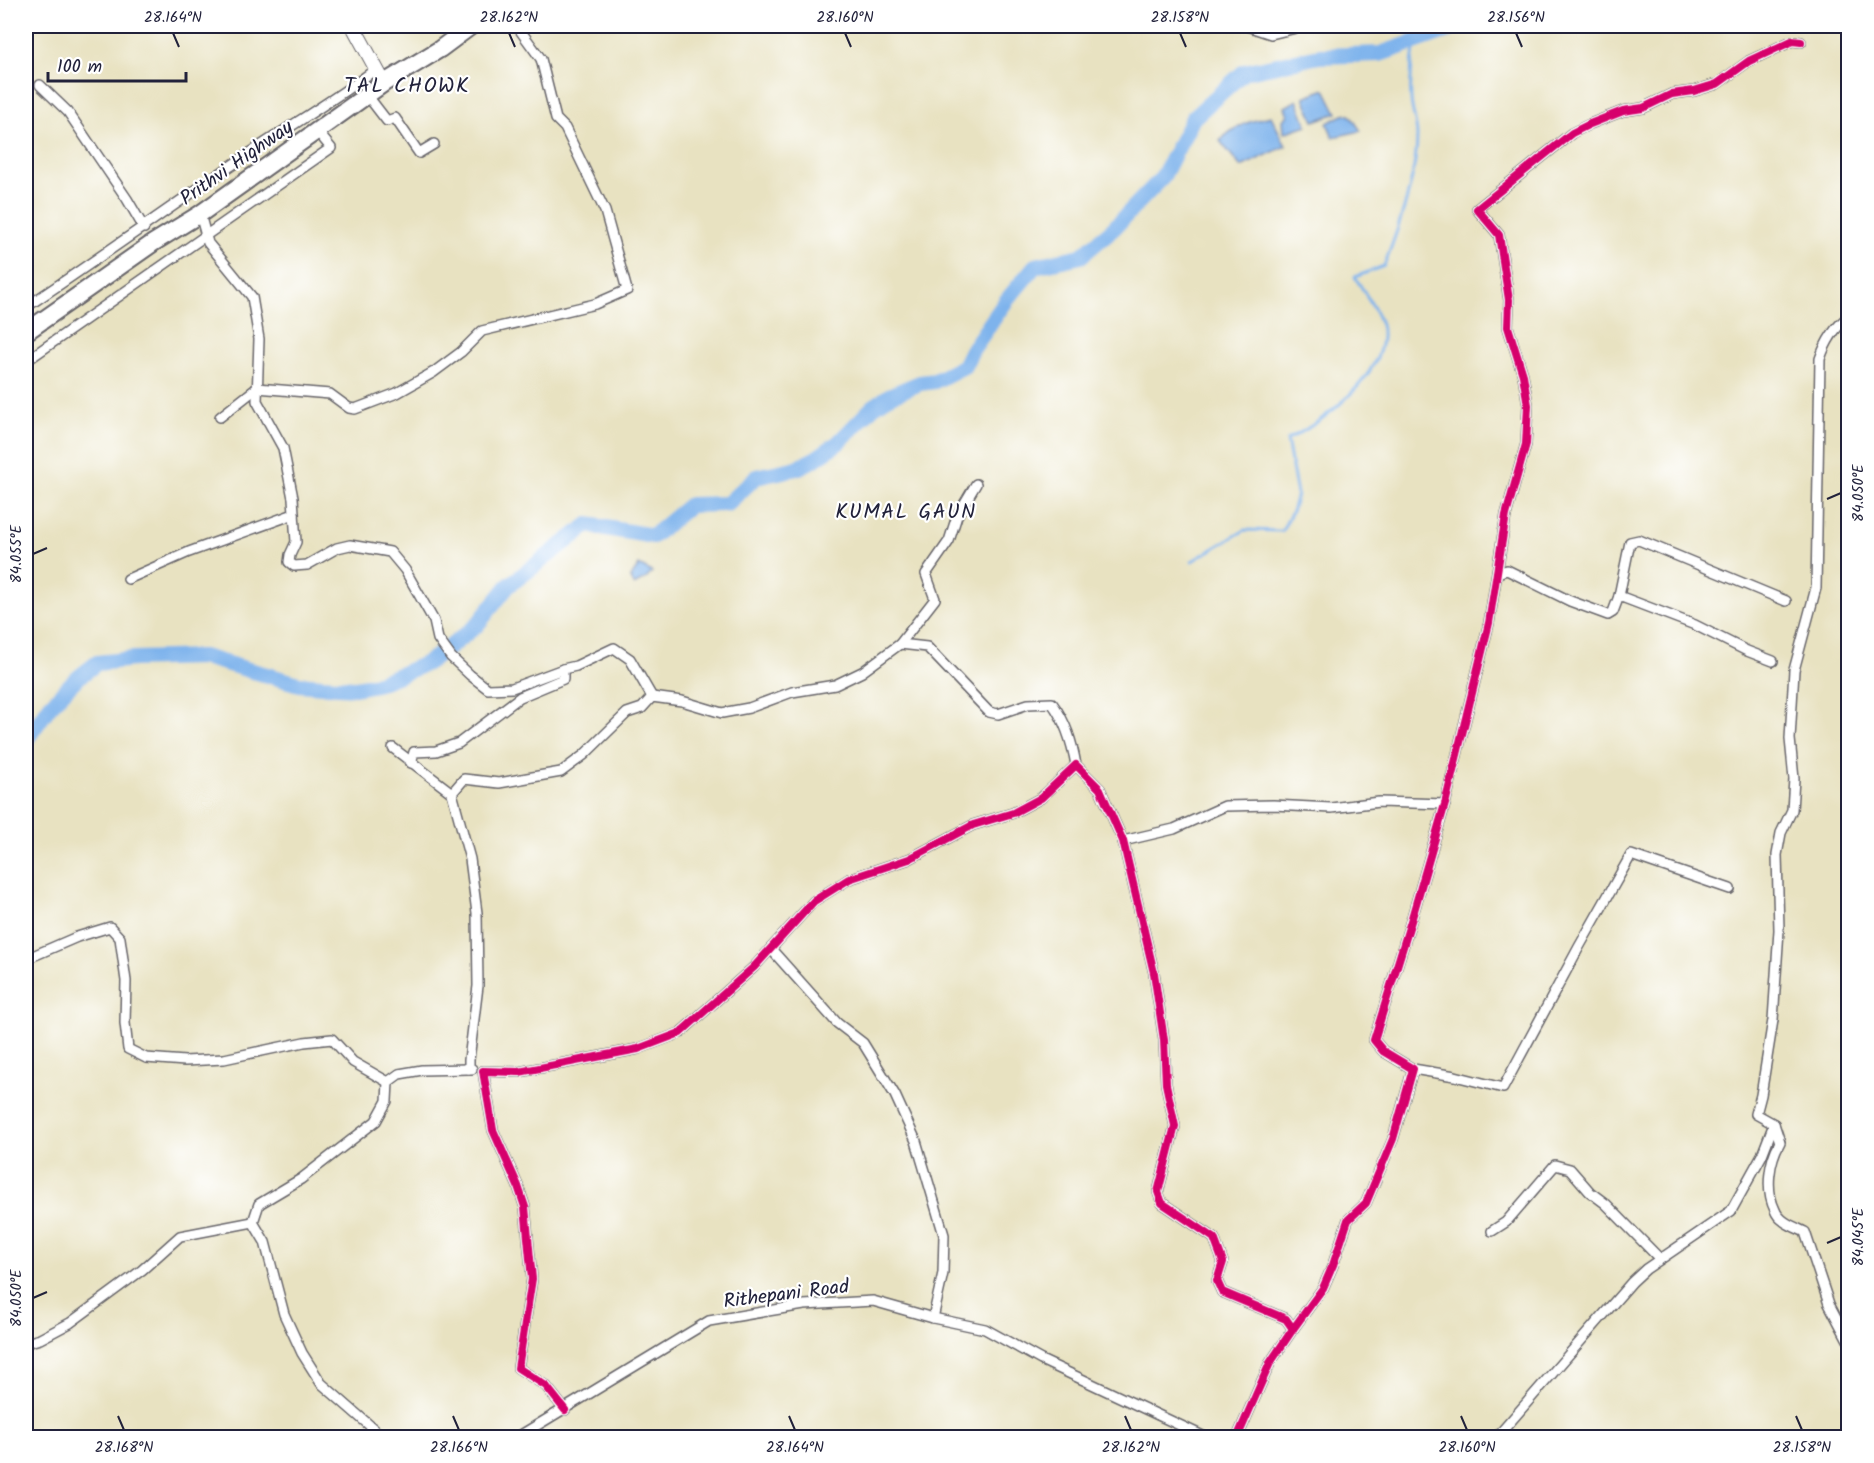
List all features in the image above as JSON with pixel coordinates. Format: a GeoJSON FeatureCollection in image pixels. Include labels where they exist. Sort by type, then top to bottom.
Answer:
{"type":"FeatureCollection","features":[{"type":"Feature","properties":{"kind":"highway","name":"Prithvi Highway"},"geometry":{"type":"LineString","coordinates":[[26,332],[153,243],[200,214],[367,96],[380,76],[440,49],[471,26]]}},
{"type":"Feature","properties":{"kind":"main road"},"geometry":{"type":"LineString","coordinates":[[353,26],[380,76]]}},
{"type":"Feature","properties":{"kind":"street"},"geometry":{"type":"LineString","coordinates":[[220,417],[257,388],[330,394],[349,408],[355,409],[397,393],[434,372],[461,352],[482,331],[594,304],[627,290],[605,211],[565,128],[556,119],[541,58],[517,26]]}},
{"type":"Feature","properties":{"kind":"street"},"geometry":{"type":"LineString","coordinates":[[1248,26],[1271,34],[1304,26]]}},
{"type":"Feature","properties":{"kind":"street"},"geometry":{"type":"LineString","coordinates":[[1730,890],[1631,855],[1503,1088],[1455,1076],[1413,1069],[1383,1050],[1374,1040],[1412,921],[1445,804],[1489,623],[1506,515],[1526,444],[1528,405],[1508,327],[1509,300],[1499,235],[1477,209],[1572,133],[1623,111],[1643,108],[1672,94],[1694,91],[1717,84],[1749,61],[1792,41],[1801,42]]}},
{"type":"Feature","properties":{"kind":"street"},"geometry":{"type":"LineString","coordinates":[[26,307],[144,228],[191,193],[322,108],[380,76]]}},
{"type":"Feature","properties":{"kind":"street"},"geometry":{"type":"LineString","coordinates":[[40,85],[68,112],[144,228]]}},
{"type":"Feature","properties":{"kind":"street"},"geometry":{"type":"LineString","coordinates":[[367,96],[387,121],[395,118],[419,153],[434,144]]}},
{"type":"Feature","properties":{"kind":"street"},"geometry":{"type":"LineString","coordinates":[[26,361],[331,148],[317,131]]}},
{"type":"Feature","properties":{"kind":"street"},"geometry":{"type":"LineString","coordinates":[[200,214],[208,243],[252,297],[259,339],[257,401],[284,448],[294,514],[296,542],[289,562],[294,566],[307,565],[337,548],[350,544],[390,552],[405,570],[434,621],[438,639],[451,657],[488,689],[512,688],[576,666],[614,648],[630,659],[652,697]]}},
{"type":"Feature","properties":{"kind":"street"},"geometry":{"type":"LineString","coordinates":[[1848,317],[1832,332],[1820,359],[1816,588],[1794,670],[1790,739],[1794,779],[1792,810],[1780,833],[1777,855],[1779,930],[1773,1020],[1756,1114],[1774,1124],[1780,1142],[1773,1155],[1770,1187],[1775,1212],[1785,1222],[1805,1232],[1829,1304],[1848,1340]]}},
{"type":"Feature","properties":{"kind":"street"},"geometry":{"type":"LineString","coordinates":[[652,697],[682,701],[722,713],[749,708],[792,692],[835,684],[862,672],[900,644],[935,598],[926,574],[949,541],[957,516],[976,484]]}},
{"type":"Feature","properties":{"kind":"street"},"geometry":{"type":"LineString","coordinates":[[128,579],[189,552],[294,514]]}},
{"type":"Feature","properties":{"kind":"street"},"geometry":{"type":"LineString","coordinates":[[1497,573],[1507,570],[1570,601],[1608,615],[1613,612],[1619,596],[1630,542],[1640,540],[1786,601]]}},
{"type":"Feature","properties":{"kind":"street"},"geometry":{"type":"LineString","coordinates":[[1619,596],[1695,625],[1773,661]]}},
{"type":"Feature","properties":{"kind":"street"},"geometry":{"type":"LineString","coordinates":[[900,644],[927,647],[989,712],[998,714],[1028,704],[1052,703],[1063,717],[1076,765],[1100,789],[1123,841],[1155,973],[1164,1040],[1166,1084],[1175,1126],[1158,1192],[1162,1203],[1214,1238],[1223,1262],[1217,1281],[1222,1292],[1286,1319],[1293,1329]]}},
{"type":"Feature","properties":{"kind":"street"},"geometry":{"type":"LineString","coordinates":[[411,763],[414,752],[436,751],[459,742],[520,697],[563,679],[563,669]]}},
{"type":"Feature","properties":{"kind":"street"},"geometry":{"type":"LineString","coordinates":[[452,793],[464,779],[499,783],[561,772],[584,755],[627,713],[642,708],[652,697]]}},
{"type":"Feature","properties":{"kind":"street"},"geometry":{"type":"LineString","coordinates":[[393,748],[452,793],[470,859],[477,913],[478,986],[469,1069]]}},
{"type":"Feature","properties":{"kind":"street"},"geometry":{"type":"LineString","coordinates":[[388,1082],[399,1074],[410,1072],[469,1069],[519,1072],[638,1049],[680,1033],[754,967],[814,901],[849,879],[909,859],[973,825],[1012,813],[1041,798],[1076,765]]}},
{"type":"Feature","properties":{"kind":"street"},"geometry":{"type":"LineString","coordinates":[[1123,841],[1174,829],[1225,806],[1273,805],[1331,808],[1379,802],[1445,804]]}},
{"type":"Feature","properties":{"kind":"street"},"geometry":{"type":"LineString","coordinates":[[26,958],[77,937],[111,927],[120,938],[126,981],[125,1023],[128,1049],[146,1058],[185,1061],[224,1059],[304,1042],[332,1039],[352,1062],[388,1082]]}},
{"type":"Feature","properties":{"kind":"street"},"geometry":{"type":"LineString","coordinates":[[771,949],[837,1023],[863,1043],[895,1095],[916,1141],[944,1235],[943,1273],[933,1318]]}},
{"type":"Feature","properties":{"kind":"street"},"geometry":{"type":"LineString","coordinates":[[1236,1437],[1270,1363],[1323,1288],[1334,1265],[1348,1220],[1366,1203],[1393,1139],[1413,1069]]}},
{"type":"Feature","properties":{"kind":"street"},"geometry":{"type":"LineString","coordinates":[[483,1071],[493,1130],[525,1207],[532,1279],[518,1368],[546,1386],[564,1410]]}},
{"type":"Feature","properties":{"kind":"street"},"geometry":{"type":"LineString","coordinates":[[384,1437],[321,1383],[302,1353],[284,1314],[265,1242],[253,1222],[259,1204],[301,1179],[376,1121],[387,1101],[388,1082]]}},
{"type":"Feature","properties":{"kind":"street"},"geometry":{"type":"LineString","coordinates":[[1496,1437],[1611,1303],[1632,1282],[1660,1259],[1731,1211],[1762,1155],[1774,1124]]}},
{"type":"Feature","properties":{"kind":"street"},"geometry":{"type":"LineString","coordinates":[[1492,1231],[1506,1222],[1555,1165],[1570,1169],[1590,1192],[1606,1204],[1660,1259]]}},
{"type":"Feature","properties":{"kind":"street"},"geometry":{"type":"LineString","coordinates":[[26,1343],[40,1339],[70,1323],[142,1270],[180,1236],[253,1222]]}},
{"type":"Feature","properties":{"kind":"street","name":"Rithepani Road"},"geometry":{"type":"LineString","coordinates":[[516,1437],[710,1322],[804,1305],[873,1301],[933,1318],[985,1329],[1041,1360],[1207,1437]]}},
{"type":"Feature","properties":{"kind":"water"},"geometry":{"type":"Polygon","coordinates":[[[1325,89],[1337,113],[1314,121],[1304,97],[1325,89]]]}},
{"type":"Feature","properties":{"kind":"water"},"geometry":{"type":"Polygon","coordinates":[[[1297,100],[1307,125],[1284,133],[1283,120],[1288,115],[1285,107],[1297,100]]]}},
{"type":"Feature","properties":{"kind":"water"},"geometry":{"type":"Polygon","coordinates":[[[1345,114],[1350,115],[1361,131],[1333,137],[1327,123],[1345,114]]]}},
{"type":"Feature","properties":{"kind":"water"},"geometry":{"type":"Polygon","coordinates":[[[1271,116],[1286,146],[1241,167],[1220,141],[1237,127],[1271,116]]]}},
{"type":"Feature","properties":{"kind":"water"},"geometry":{"type":"Polygon","coordinates":[[[639,565],[652,572],[647,578],[634,585],[630,578],[639,565]]]}},
{"type":"Feature","properties":{"kind":"waterway"},"geometry":{"type":"LineString","coordinates":[[26,740],[50,706],[75,680],[97,663],[134,659],[203,657],[299,684],[355,688],[376,684],[425,664],[477,625],[508,586],[588,525],[653,536],[690,505],[727,504],[756,477],[797,468],[815,459],[838,443],[873,407],[889,396],[920,383],[935,381],[964,366],[972,350],[1006,301],[1035,266],[1081,256],[1113,229],[1162,178],[1193,118],[1244,72],[1319,56],[1380,54],[1460,26]]}},
{"type":"Feature","properties":{"kind":"waterway"},"geometry":{"type":"LineString","coordinates":[[1192,561],[1245,530],[1282,531],[1293,509],[1297,494],[1287,440],[1318,422],[1334,409],[1350,395],[1374,364],[1381,347],[1381,324],[1355,277],[1384,266],[1401,219],[1416,151],[1417,132],[1411,94],[1414,49],[1435,34]]}},
{"type":"Feature","properties":{"kind":"cycle path"},"geometry":{"type":"LineString","coordinates":[[1293,1329],[1323,1288],[1348,1220],[1366,1203],[1393,1139],[1413,1069],[1383,1051],[1374,1040],[1445,804],[1489,623],[1506,515],[1526,444],[1528,405],[1523,375],[1508,327],[1509,300],[1499,235],[1477,209],[1572,133],[1623,111],[1643,108],[1672,94],[1694,91],[1717,84],[1749,61],[1792,41],[1801,42]]}},
{"type":"Feature","properties":{"kind":"cycle path"},"geometry":{"type":"LineString","coordinates":[[565,1410],[546,1386],[518,1368],[532,1279],[525,1207],[493,1130],[483,1071],[519,1072],[638,1049],[680,1033],[754,967],[814,901],[849,879],[909,859],[973,825],[1013,813],[1041,798],[1076,765],[1100,789],[1123,841],[1154,973],[1164,1040],[1166,1084],[1175,1126],[1158,1192],[1162,1203],[1214,1238],[1223,1262],[1217,1281],[1222,1292],[1286,1319],[1293,1329],[1270,1363],[1237,1438]]}},
{"type":"Feature","properties":{"kind":"district","name":"TAL CHOWK"},"geometry":{"type":"Point","coordinates":[407,85]}},
{"type":"Feature","properties":{"kind":"district","name":"KUMAL GAUN"},"geometry":{"type":"Point","coordinates":[906,511]}}]}
